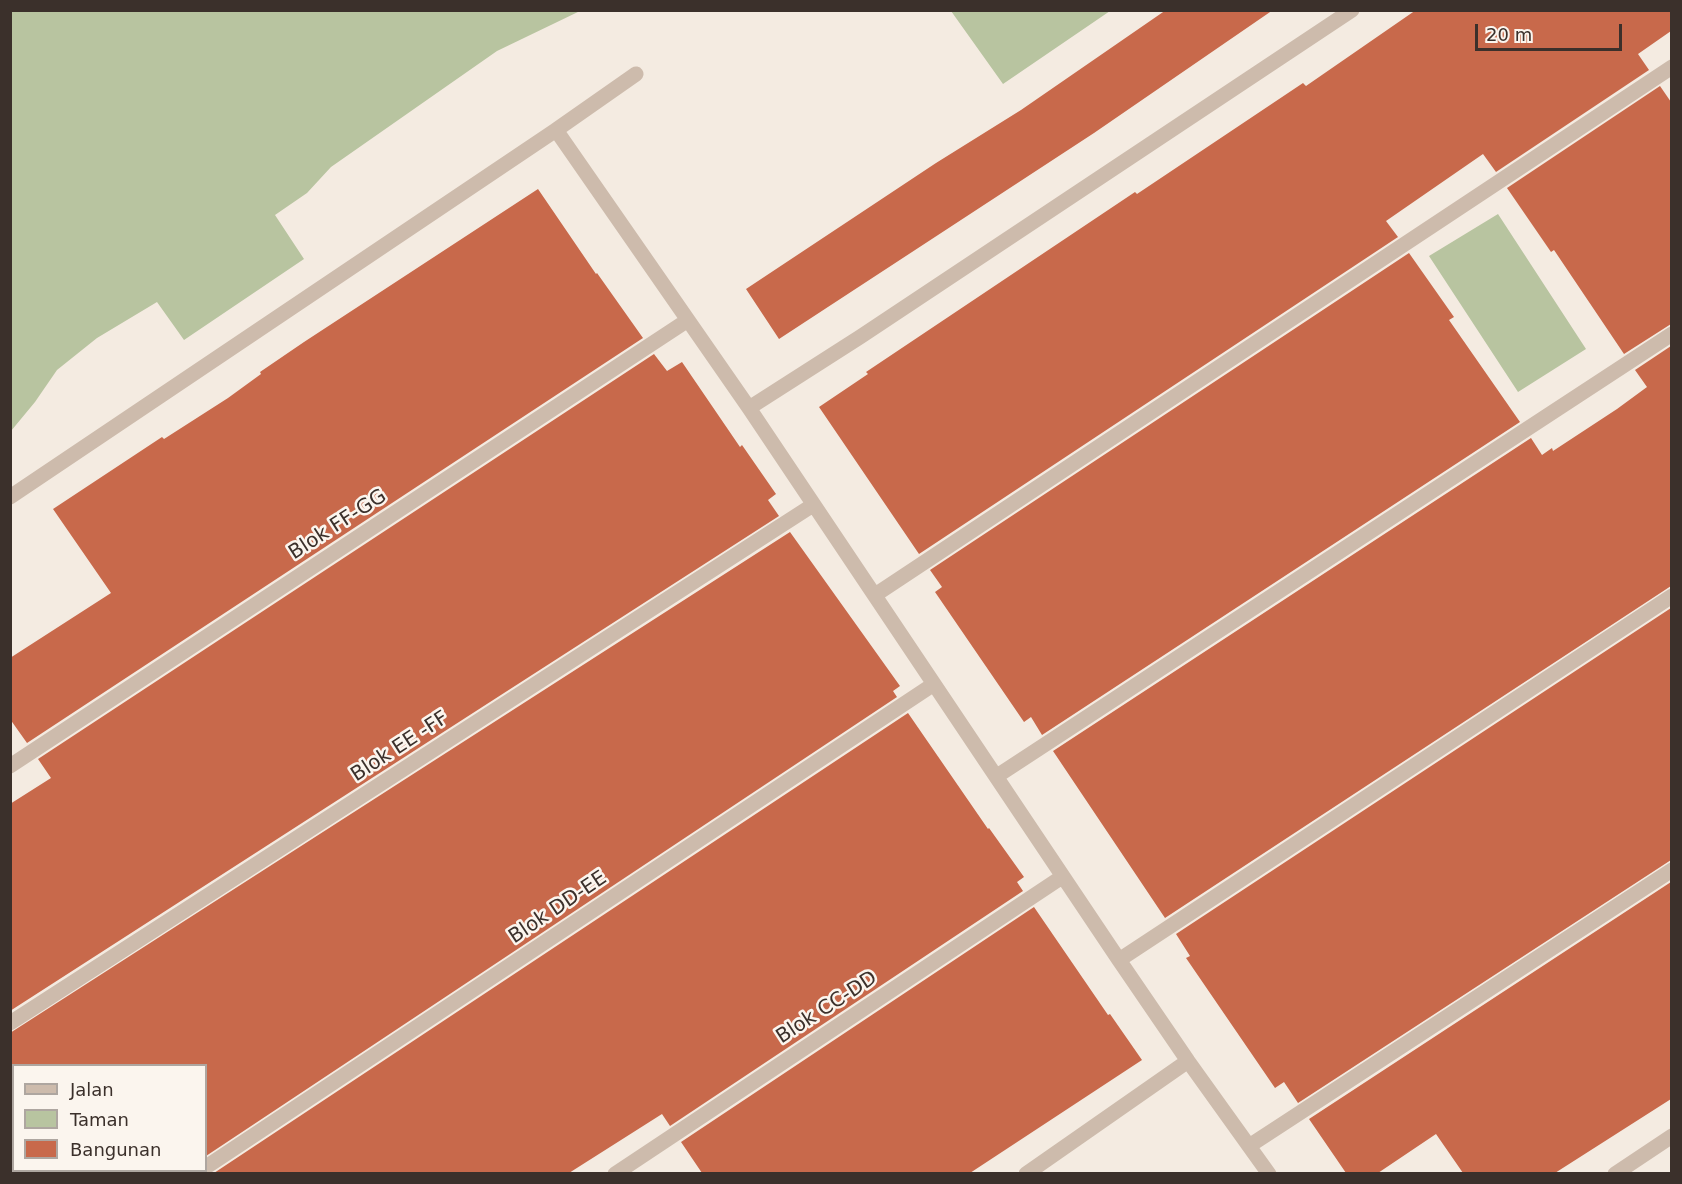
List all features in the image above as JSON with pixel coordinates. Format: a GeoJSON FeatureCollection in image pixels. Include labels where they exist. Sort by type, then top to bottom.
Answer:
{"type":"FeatureCollection","features":[{"type":"Feature","properties":{"kind":"street"},"geometry":{"type":"LineString","coordinates":[[749,408],[860,337],[1352,10]]}},
{"type":"Feature","properties":{"kind":"street"},"geometry":{"type":"LineString","coordinates":[[875,595],[1671,66]]}},
{"type":"Feature","properties":{"kind":"street"},"geometry":{"type":"LineString","coordinates":[[10,497],[636,74]]}},
{"type":"Feature","properties":{"kind":"street"},"geometry":{"type":"LineString","coordinates":[[556,130],[749,408],[997,776],[1062,877],[1188,1061],[1269,1173]]}},
{"type":"Feature","properties":{"kind":"street","name":"Blok FF-GG"},"geometry":{"type":"LineString","coordinates":[[10,766],[688,320]]}},
{"type":"Feature","properties":{"kind":"street"},"geometry":{"type":"LineString","coordinates":[[997,776],[1671,334]]}},
{"type":"Feature","properties":{"kind":"street","name":"Blok EE -FF"},"geometry":{"type":"LineString","coordinates":[[10,1023],[813,505]]}},
{"type":"Feature","properties":{"kind":"street"},"geometry":{"type":"LineString","coordinates":[[1119,960],[1671,596]]}},
{"type":"Feature","properties":{"kind":"street","name":"Blok DD-EE"},"geometry":{"type":"LineString","coordinates":[[207,1166],[934,684]]}},
{"type":"Feature","properties":{"kind":"street"},"geometry":{"type":"LineString","coordinates":[[1249,1146],[1671,870]]}},
{"type":"Feature","properties":{"kind":"street","name":"Blok CC-DD"},"geometry":{"type":"LineString","coordinates":[[615,1173],[1062,877]]}},
{"type":"Feature","properties":{"kind":"street"},"geometry":{"type":"LineString","coordinates":[[1026,1173],[1188,1061]]}},
{"type":"Feature","properties":{"kind":"street"},"geometry":{"type":"LineString","coordinates":[[1615,1173],[1671,1136]]}},
{"type":"Feature","properties":{"kind":"green space"},"geometry":{"type":"Polygon","coordinates":[[[11,10],[580,11],[497,51],[331,167],[307,193],[275,215],[304,259],[184,340],[157,302],[97,338],[57,370],[11,431],[11,10]]]}},
{"type":"Feature","properties":{"kind":"green space"},"geometry":{"type":"Polygon","coordinates":[[[951,11],[1110,11],[1003,84],[951,11]]]}},
{"type":"Feature","properties":{"kind":"green space"},"geometry":{"type":"Polygon","coordinates":[[[1498,214],[1586,349],[1518,392],[1429,256],[1498,214]]]}},
{"type":"Feature","properties":{"kind":"building"},"geometry":{"type":"Polygon","coordinates":[[[1166,10],[1273,10],[1094,133],[779,339],[746,289],[936,163],[1021,110],[1166,10]]]}},
{"type":"Feature","properties":{"kind":"building"},"geometry":{"type":"Polygon","coordinates":[[[1416,10],[1671,10],[1671,31],[1638,54],[1649,70],[1496,172],[1483,154],[1386,221],[1398,237],[919,554],[819,407],[868,374],[866,372],[1135,192],[1137,194],[1303,83],[1306,86],[1416,10]]]}},
{"type":"Feature","properties":{"kind":"building"},"geometry":{"type":"Polygon","coordinates":[[[1660,86],[1671,102],[1671,324],[1624,354],[1554,250],[1551,252],[1507,188],[1660,86]]]}},
{"type":"Feature","properties":{"kind":"building"},"geometry":{"type":"Polygon","coordinates":[[[538,189],[643,338],[27,743],[10,719],[10,658],[111,593],[53,509],[162,437],[164,439],[228,398],[261,374],[260,372],[304,342],[538,189]]]}},
{"type":"Feature","properties":{"kind":"building"},"geometry":{"type":"Polygon","coordinates":[[[1409,253],[1454,317],[1449,320],[1520,422],[1042,735],[1031,717],[1024,722],[935,592],[942,587],[930,570],[1409,253]]]}},
{"type":"Feature","properties":{"kind":"building"},"geometry":{"type":"Polygon","coordinates":[[[1671,346],[1671,586],[1165,918],[1053,751],[1531,438],[1542,455],[1552,448],[1553,451],[1647,387],[1635,370],[1671,346]]]}},
{"type":"Feature","properties":{"kind":"building"},"geometry":{"type":"Polygon","coordinates":[[[654,354],[667,371],[682,362],[740,447],[742,445],[776,494],[768,500],[779,516],[10,1011],[10,804],[51,778],[38,759],[654,354]]]}},
{"type":"Feature","properties":{"kind":"building"},"geometry":{"type":"Polygon","coordinates":[[[790,532],[900,686],[893,691],[897,697],[207,1155],[207,1064],[10,1065],[10,1033],[790,532]]]}},
{"type":"Feature","properties":{"kind":"building"},"geometry":{"type":"Polygon","coordinates":[[[1671,608],[1671,860],[1298,1103],[1284,1082],[1275,1088],[1186,958],[1190,956],[1176,934],[1671,608]]]}},
{"type":"Feature","properties":{"kind":"building"},"geometry":{"type":"Polygon","coordinates":[[[908,713],[1024,877],[1017,882],[1023,891],[670,1126],[662,1114],[569,1173],[214,1173],[908,713]]]}},
{"type":"Feature","properties":{"kind":"building"},"geometry":{"type":"Polygon","coordinates":[[[1671,882],[1671,1099],[1555,1173],[1463,1173],[1436,1134],[1378,1173],[1346,1173],[1309,1119],[1671,882]]]}},
{"type":"Feature","properties":{"kind":"building"},"geometry":{"type":"Polygon","coordinates":[[[1034,907],[1108,1015],[1110,1014],[1142,1060],[970,1173],[702,1173],[681,1142],[1034,907]]]}}]}
